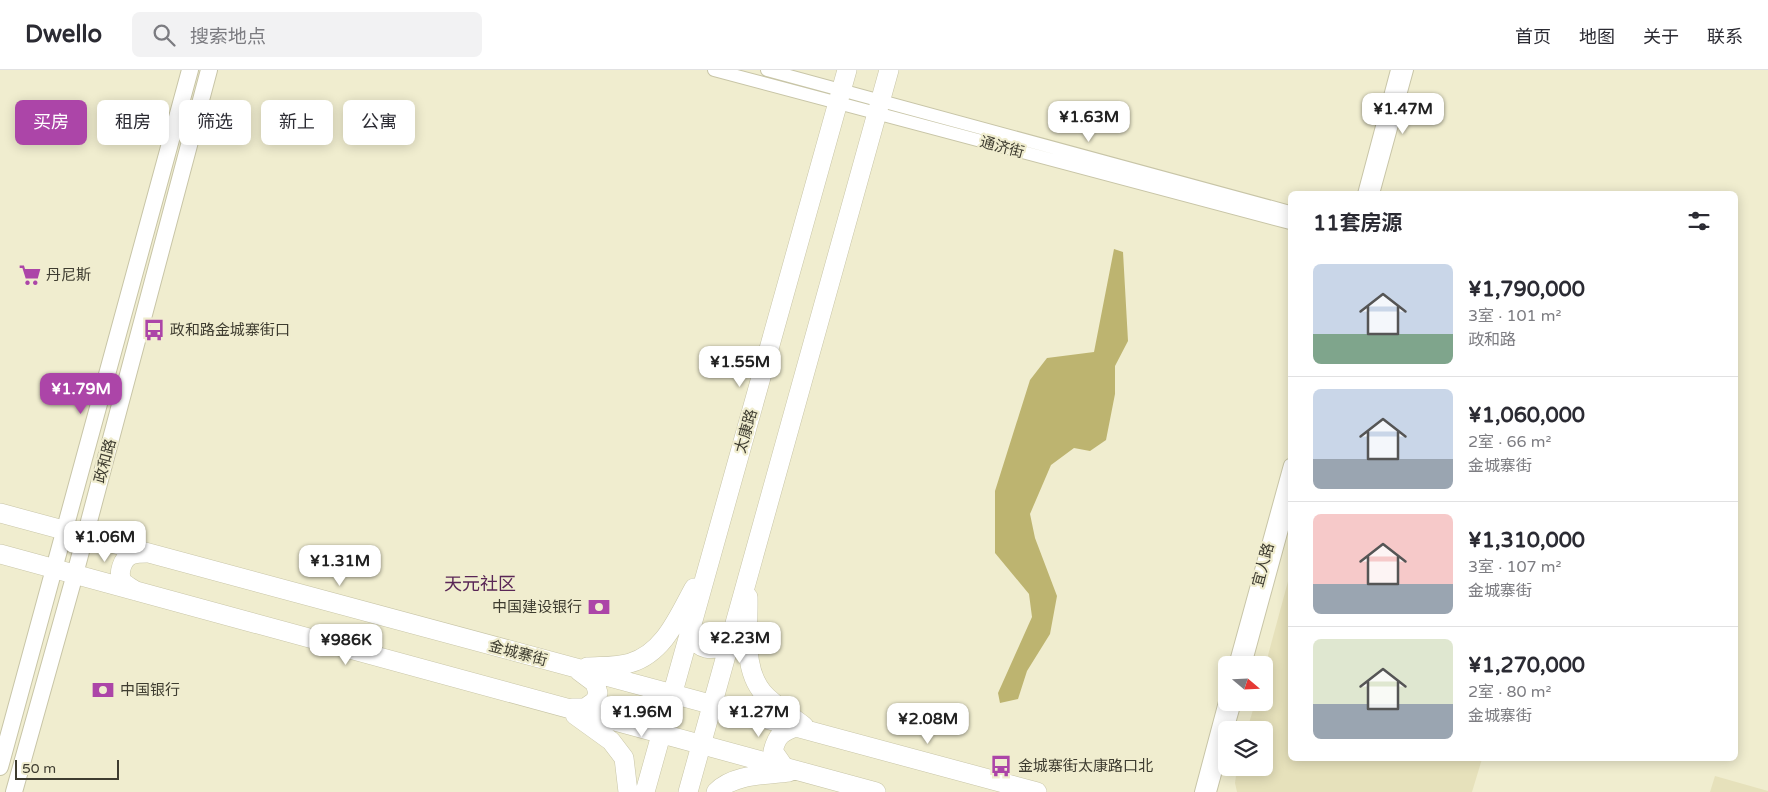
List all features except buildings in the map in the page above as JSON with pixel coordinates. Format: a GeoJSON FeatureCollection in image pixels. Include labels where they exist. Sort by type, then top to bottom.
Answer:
{"type":"FeatureCollection","features":[{"type":"Feature","properties":{"kind":"main road","name":"太康路"},"geometry":{"type":"LineString","coordinates":[[645,792],[847,70]]}},
{"type":"Feature","properties":{"kind":"main road"},"geometry":{"type":"LineString","coordinates":[[688,792],[889,70]]}},
{"type":"Feature","properties":{"kind":"main road","name":"金城寨街"},"geometry":{"type":"LineString","coordinates":[[0,512],[1037,792]]}},
{"type":"Feature","properties":{"kind":"main road"},"geometry":{"type":"LineString","coordinates":[[136,591],[124,583],[120,571],[123,562],[132,554],[148,553]]}},
{"type":"Feature","properties":{"kind":"main road"},"geometry":{"type":"LineString","coordinates":[[0,554],[876,792]]}},
{"type":"Feature","properties":{"kind":"main road"},"geometry":{"type":"LineString","coordinates":[[576,669],[630,663],[651,653],[669,634],[709,561]]}},
{"type":"Feature","properties":{"kind":"main road"},"geometry":{"type":"LineString","coordinates":[[748,576],[749,658],[754,679],[766,696],[804,729]]}},
{"type":"Feature","properties":{"kind":"main road"},"geometry":{"type":"LineString","coordinates":[[689,634],[696,644],[713,650],[728,645]]}},
{"type":"Feature","properties":{"kind":"main road"},"geometry":{"type":"LineString","coordinates":[[566,708],[585,708],[595,701],[598,693],[595,683],[576,669]]}},
{"type":"Feature","properties":{"kind":"main road"},"geometry":{"type":"LineString","coordinates":[[566,708],[611,741],[624,758],[628,792]]}},
{"type":"Feature","properties":{"kind":"main road"},"geometry":{"type":"LineString","coordinates":[[791,769],[773,750],[776,740],[781,733],[804,729]]}},
{"type":"Feature","properties":{"kind":"main road"},"geometry":{"type":"LineString","coordinates":[[716,792],[722,785],[742,778],[791,769]]}},
{"type":"Feature","properties":{"kind":"street","name":"政和路"},"geometry":{"type":"LineString","coordinates":[[0,767],[190,70]]}},
{"type":"Feature","properties":{"kind":"street","name":"政和路"},"geometry":{"type":"LineString","coordinates":[[14,792],[76,574],[209,70]]}},
{"type":"Feature","properties":{"kind":"street","name":"通济街"},"geometry":{"type":"LineString","coordinates":[[714,70],[839,97],[1288,222]]}},
{"type":"Feature","properties":{"kind":"street","name":"通济街"},"geometry":{"type":"LineString","coordinates":[[767,70],[839,97]]}},
{"type":"Feature","properties":{"kind":"street"},"geometry":{"type":"LineString","coordinates":[[1365,191],[1397,70]]}},
{"type":"Feature","properties":{"kind":"street"},"geometry":{"type":"LineString","coordinates":[[1374,191],[1407,70]]}},
{"type":"Feature","properties":{"kind":"street","name":"通济街"},"geometry":{"type":"LineString","coordinates":[[879,108],[1288,211]]}},
{"type":"Feature","properties":{"kind":"street","name":"宜人路"},"geometry":{"type":"LineString","coordinates":[[1237,656],[1288,472]]}},
{"type":"Feature","properties":{"kind":"street","name":"宜人路"},"geometry":{"type":"LineString","coordinates":[[1247,656],[1288,507]]}},
{"type":"Feature","properties":{"kind":"street"},"geometry":{"type":"LineString","coordinates":[[1201,792],[1223,711]]}},
{"type":"Feature","properties":{"kind":"street"},"geometry":{"type":"LineString","coordinates":[[1210,792],[1218,763]]}},
{"type":"Feature","properties":{"kind":"shaded area"},"geometry":{"type":"Polygon","coordinates":[[[1114,249],[1123,252],[1128,341],[1115,366],[1115,394],[1106,440],[1090,451],[1074,448],[1051,465],[1030,514],[1035,538],[1057,596],[1050,634],[1027,671],[1018,699],[1000,703],[998,693],[1032,617],[1029,594],[995,553],[995,491],[1030,380],[1047,358],[1094,352],[1114,249]]]}},
{"type":"Feature","properties":{"kind":"shaded area"},"geometry":{"type":"Polygon","coordinates":[[[1288,581],[1288,761],[1481,761],[1472,792],[1237,792],[1236,776],[1273,776],[1273,721],[1250,721],[1253,711],[1273,711],[1273,656],[1268,656],[1288,581]]]}},
{"type":"Feature","properties":{"kind":"shaded area"},"geometry":{"type":"Polygon","coordinates":[[[1715,776],[1768,791],[1768,792],[1710,792],[1715,776]]]}},
{"type":"Feature","properties":{"kind":"place","name":"丹尼斯"},"geometry":{"type":"Point","coordinates":[30,275]}},
{"type":"Feature","properties":{"kind":"place","name":"政和路金城寨街口"},"geometry":{"type":"Point","coordinates":[154,330]}},
{"type":"Feature","properties":{"kind":"place","name":"中国建设银行"},"geometry":{"type":"Point","coordinates":[599,607]}},
{"type":"Feature","properties":{"kind":"place","name":"中国银行"},"geometry":{"type":"Point","coordinates":[103,690]}},
{"type":"Feature","properties":{"kind":"place","name":"金城寨街太康路口北"},"geometry":{"type":"Point","coordinates":[1001,766]}},
{"type":"Feature","properties":{"kind":"district","name":"天元社区"},"geometry":{"type":"Point","coordinates":[480,584]}}]}
